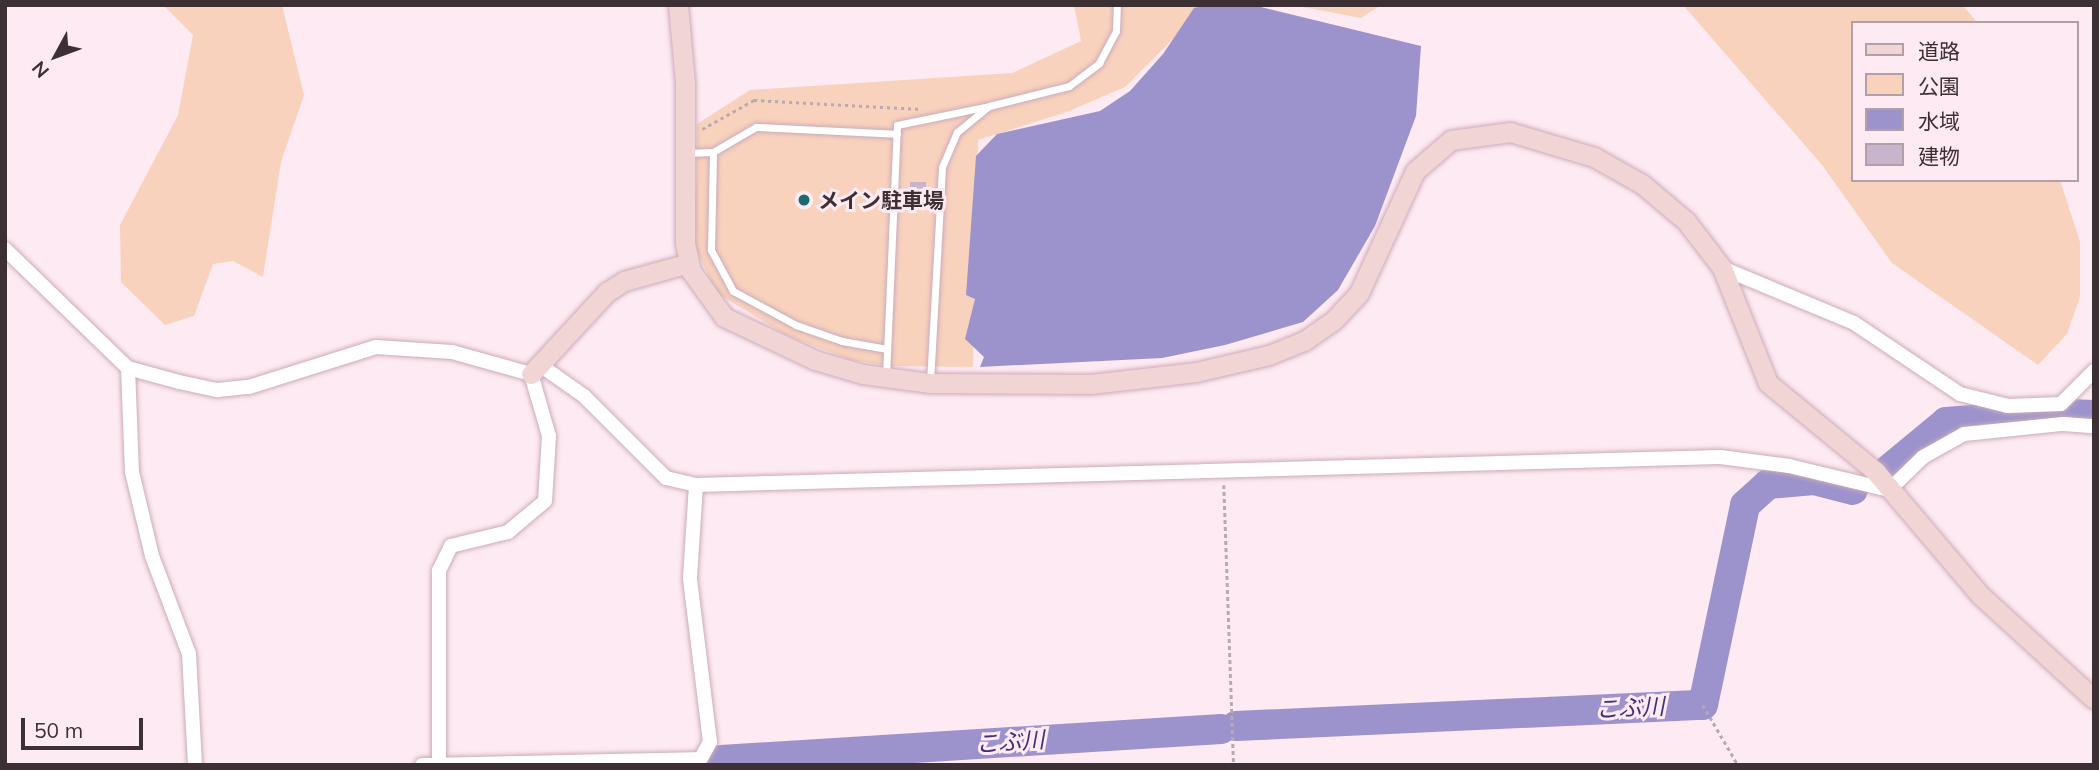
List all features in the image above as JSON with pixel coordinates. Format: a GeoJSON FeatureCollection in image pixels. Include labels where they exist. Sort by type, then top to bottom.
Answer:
{"type":"FeatureCollection","features":[{"type":"Feature","properties":{"kind":"street"},"geometry":{"type":"LineString","coordinates":[[678,5],[689,263],[702,293],[724,317],[814,360],[886,377],[930,383],[1091,384],[1196,372],[1269,355],[1304,341],[1333,321],[1359,293],[1415,171],[1451,140],[1475,133],[1510,132],[1594,157],[1642,184],[1686,220],[1722,268],[1768,383],[1875,471],[1980,595],[2094,699]]}},
{"type":"Feature","properties":{"kind":"street"},"geometry":{"type":"LineString","coordinates":[[5,249],[128,368],[218,390],[248,387],[376,347],[452,352],[536,370],[584,396],[666,478],[696,485],[1223,473],[1720,457],[1788,466],[1889,489]]}},
{"type":"Feature","properties":{"kind":"street"},"geometry":{"type":"LineString","coordinates":[[536,370],[607,292],[643,274],[689,263]]}},
{"type":"Feature","properties":{"kind":"street"},"geometry":{"type":"LineString","coordinates":[[1722,268],[1854,323],[1961,394],[2008,406],[2061,404],[2094,371]]}},
{"type":"Feature","properties":{"kind":"street"},"geometry":{"type":"LineString","coordinates":[[128,368],[132,472],[152,556],[189,654],[195,765]]}},
{"type":"Feature","properties":{"kind":"street"},"geometry":{"type":"LineString","coordinates":[[439,764],[439,572],[451,546],[508,531],[545,501],[550,436],[536,370]]}},
{"type":"Feature","properties":{"kind":"street"},"geometry":{"type":"LineString","coordinates":[[2061,404],[2063,424]]}},
{"type":"Feature","properties":{"kind":"street"},"geometry":{"type":"LineString","coordinates":[[1889,489],[1923,457],[1964,434],[2063,424],[2094,426]]}},
{"type":"Feature","properties":{"kind":"street"},"geometry":{"type":"LineString","coordinates":[[422,765],[697,762],[710,742],[690,579],[696,485]]}},
{"type":"Feature","properties":{"kind":"lane"},"geometry":{"type":"LineString","coordinates":[[886,377],[897,125],[1069,86],[1099,63],[1116,31],[1117,5]]}},
{"type":"Feature","properties":{"kind":"lane"},"geometry":{"type":"LineString","coordinates":[[930,383],[942,167],[957,131],[989,106]]}},
{"type":"Feature","properties":{"kind":"lane"},"geometry":{"type":"LineString","coordinates":[[685,153],[713,152],[756,127],[897,134]]}},
{"type":"Feature","properties":{"kind":"lane"},"geometry":{"type":"LineString","coordinates":[[713,152],[711,250],[733,291],[796,325],[842,341],[887,349]]}},
{"type":"Feature","properties":{"kind":"path"},"geometry":{"type":"LineString","coordinates":[[685,131],[697,131],[754,100],[919,107],[928,119]]}},
{"type":"Feature","properties":{"kind":"path"},"geometry":{"type":"LineString","coordinates":[[1223,473],[1234,765]]}},
{"type":"Feature","properties":{"kind":"path"},"geometry":{"type":"LineString","coordinates":[[1703,705],[1738,765]]}},
{"type":"Feature","properties":{"kind":"green space"},"geometry":{"type":"Polygon","coordinates":[[[163,5],[282,5],[304,95],[281,162],[263,277],[233,261],[213,264],[194,316],[165,325],[121,282],[120,225],[178,115],[193,35],[163,5]]]}},
{"type":"Feature","properties":{"kind":"green space"},"geometry":{"type":"Polygon","coordinates":[[[1074,5],[1207,5],[1125,87],[1067,112],[978,140],[973,367],[890,366],[851,360],[786,335],[717,293],[695,248],[697,124],[750,90],[1012,73],[1081,41],[1074,5]]]}},
{"type":"Feature","properties":{"kind":"green space"},"geometry":{"type":"Polygon","coordinates":[[[1292,5],[1381,5],[1361,18],[1292,5]]]}},
{"type":"Feature","properties":{"kind":"green space"},"geometry":{"type":"Polygon","coordinates":[[[1683,5],[1962,5],[1976,21],[1850,21],[1850,182],[2061,182],[2080,242],[2080,297],[2067,334],[2038,365],[1892,263],[1822,165],[1683,5]]]}},
{"type":"Feature","properties":{"kind":"water"},"geometry":{"type":"Polygon","coordinates":[[[1207,5],[1253,5],[1421,46],[1416,116],[1375,226],[1338,290],[1303,322],[1225,345],[1162,358],[980,367],[984,357],[965,339],[975,299],[966,295],[976,156],[997,134],[1100,111],[1130,91],[1163,54],[1194,8],[1207,5]]]}},
{"type":"Feature","properties":{"kind":"building"},"geometry":{"type":"Polygon","coordinates":[[[910,182],[926,182],[926,203],[910,204],[910,182]]]}},
{"type":"Feature","properties":{"kind":"waterway","name":"こぶ川"},"geometry":{"type":"LineString","coordinates":[[1888,470],[1946,422],[2048,414]]}},
{"type":"Feature","properties":{"kind":"waterway","name":"こぶ川"},"geometry":{"type":"LineString","coordinates":[[2067,414],[2094,415]]}},
{"type":"Feature","properties":{"kind":"waterway","name":"こぶ川"},"geometry":{"type":"LineString","coordinates":[[1236,726],[1703,705],[1745,505],[1768,484],[1814,480],[1853,490]]}},
{"type":"Feature","properties":{"kind":"waterway","name":"こぶ川"},"geometry":{"type":"LineString","coordinates":[[717,765],[721,760],[1221,729]]}},
{"type":"Feature","properties":{"kind":"place","name":"メイン駐車場"},"geometry":{"type":"Point","coordinates":[804,200]}}]}
